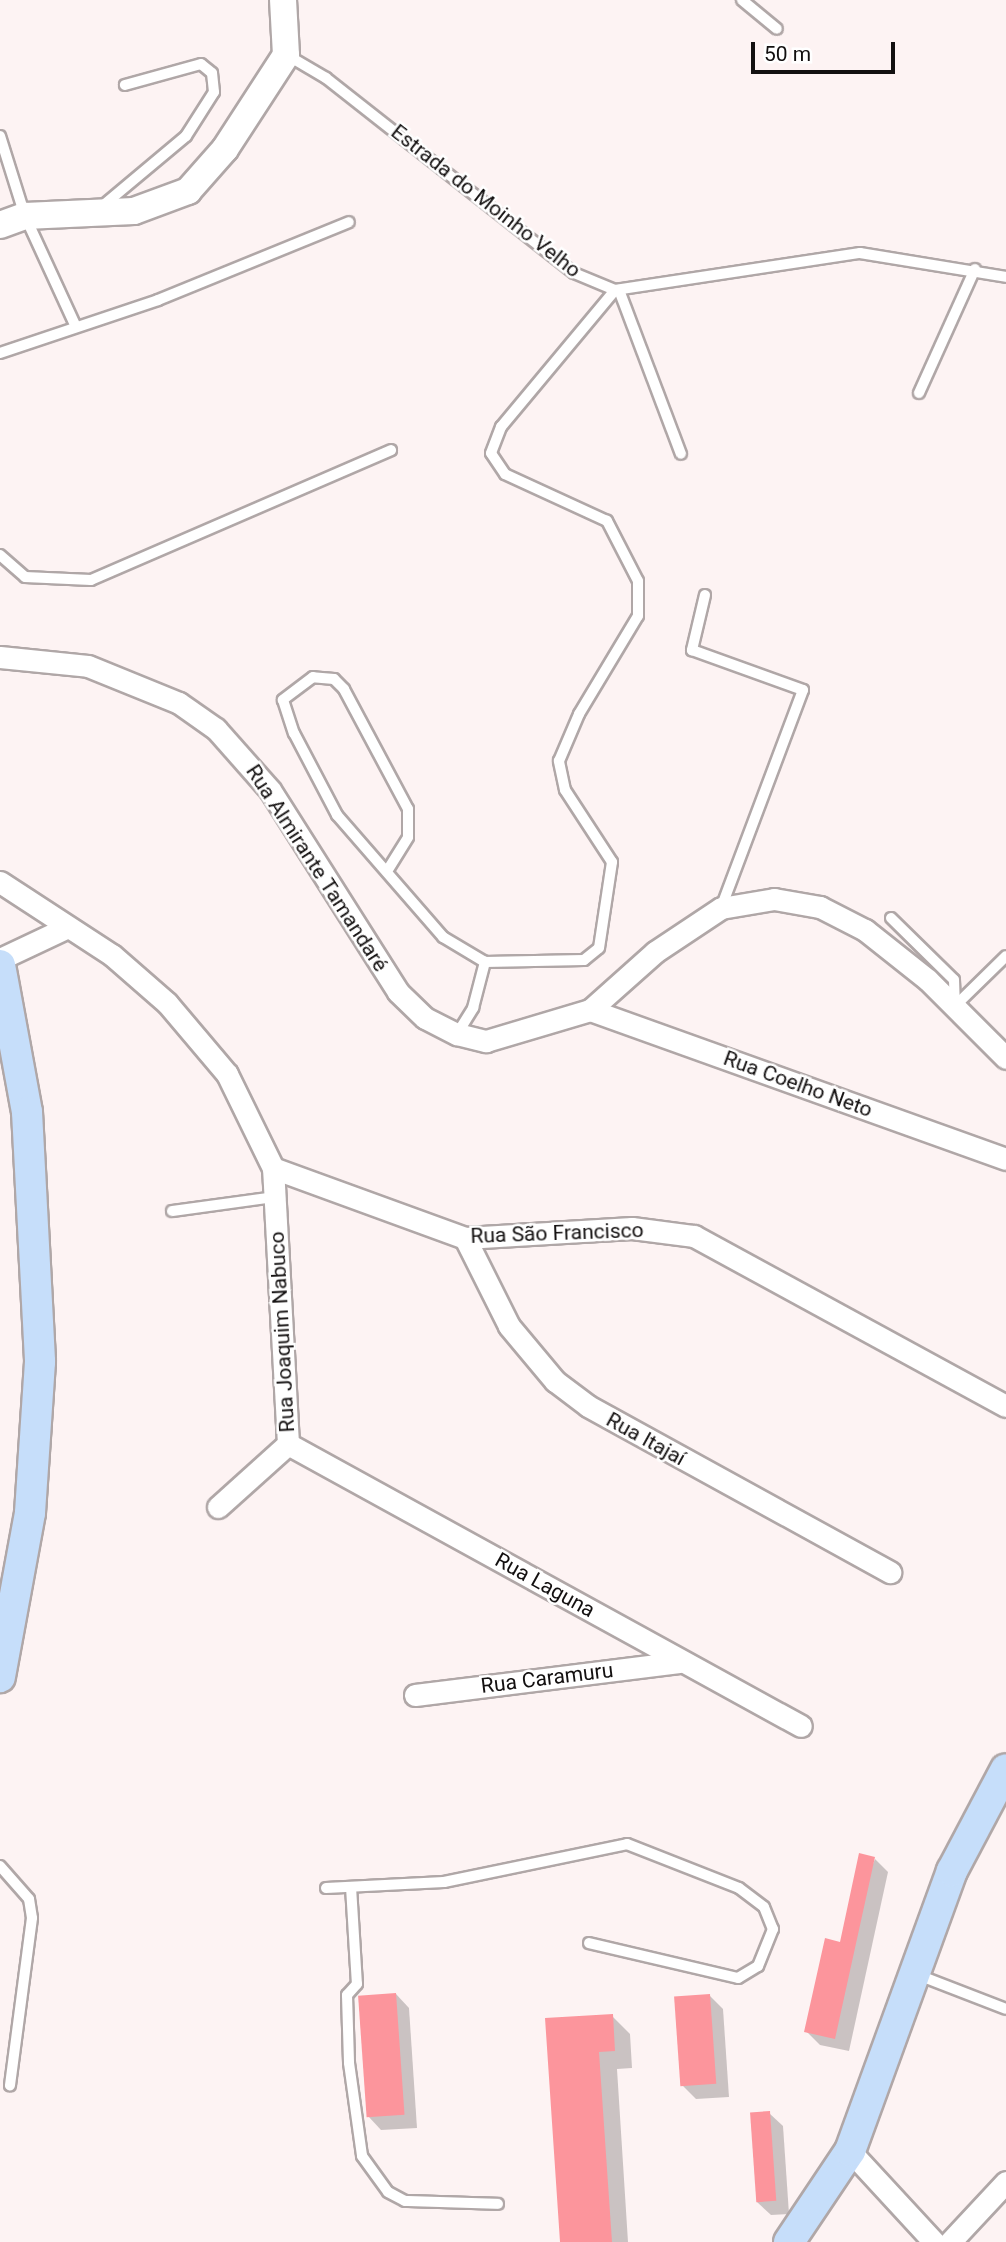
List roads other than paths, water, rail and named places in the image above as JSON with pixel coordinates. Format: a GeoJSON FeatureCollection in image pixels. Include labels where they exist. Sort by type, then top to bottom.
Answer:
{"type":"FeatureCollection","features":[{"type":"Feature","properties":{"kind":"main road"},"geometry":{"type":"LineString","coordinates":[[0,965],[27,1112],[40,1362],[30,1513],[0,1677]]}},
{"type":"Feature","properties":{"kind":"main road"},"geometry":{"type":"LineString","coordinates":[[789,2242],[850,2151],[912,1973],[969,1832],[1006,1769]]}},
{"type":"Feature","properties":{"kind":"street"},"geometry":{"type":"LineString","coordinates":[[0,225],[25,216],[94,213],[164,205],[188,191],[225,149],[286,55],[283,0]]}},
{"type":"Feature","properties":{"kind":"street","name":"Rua Almirante Tamandaré"},"geometry":{"type":"LineString","coordinates":[[0,657],[88,666],[179,703],[216,729],[270,790],[398,992],[425,1018],[457,1034],[486,1041],[590,1010],[656,952],[721,908],[774,899],[830,911],[873,936],[955,1006],[1006,1058]]}},
{"type":"Feature","properties":{"kind":"street"},"geometry":{"type":"LineString","coordinates":[[0,881],[112,955],[198,1036],[248,1110],[273,1168]]}},
{"type":"Feature","properties":{"kind":"street"},"geometry":{"type":"LineString","coordinates":[[0,958],[68,926]]}},
{"type":"Feature","properties":{"kind":"street","name":"Rua Coelho Neto"},"geometry":{"type":"LineString","coordinates":[[590,1010],[1004,1153]]}},
{"type":"Feature","properties":{"kind":"street","name":"Rua Joaquim Nabuco"},"geometry":{"type":"LineString","coordinates":[[218,1507],[288,1444],[273,1168]]}},
{"type":"Feature","properties":{"kind":"street","name":"Rua São Francisco"},"geometry":{"type":"LineString","coordinates":[[273,1168],[466,1238],[632,1228],[694,1236],[1006,1406]]}},
{"type":"Feature","properties":{"kind":"street","name":"Rua Itajaí"},"geometry":{"type":"LineString","coordinates":[[466,1238],[509,1325],[555,1381],[588,1406],[890,1572]]}},
{"type":"Feature","properties":{"kind":"street","name":"Rua Laguna"},"geometry":{"type":"LineString","coordinates":[[288,1444],[679,1662],[802,1726]]}},
{"type":"Feature","properties":{"kind":"street"},"geometry":{"type":"LineString","coordinates":[[617,1669],[629,1632]]}},
{"type":"Feature","properties":{"kind":"street","name":"Rua Caramuru"},"geometry":{"type":"LineString","coordinates":[[415,1695],[679,1662]]}},
{"type":"Feature","properties":{"kind":"street"},"geometry":{"type":"LineString","coordinates":[[850,2151],[934,2242]]}},
{"type":"Feature","properties":{"kind":"street"},"geometry":{"type":"LineString","coordinates":[[950,2242],[1006,2182]]}},
{"type":"Feature","properties":{"kind":"lane"},"geometry":{"type":"LineString","coordinates":[[742,0],[777,29]]}},
{"type":"Feature","properties":{"kind":"lane","name":"Estrada do Moinho Velho"},"geometry":{"type":"LineString","coordinates":[[286,55],[336,86],[575,273],[617,290]]}},
{"type":"Feature","properties":{"kind":"lane"},"geometry":{"type":"LineString","coordinates":[[94,213],[186,136],[214,92],[212,73],[201,64],[125,85]]}},
{"type":"Feature","properties":{"kind":"lane"},"geometry":{"type":"LineString","coordinates":[[0,136],[25,216],[76,327]]}},
{"type":"Feature","properties":{"kind":"lane"},"geometry":{"type":"LineString","coordinates":[[0,353],[76,327],[349,222]]}},
{"type":"Feature","properties":{"kind":"lane"},"geometry":{"type":"LineString","coordinates":[[389,868],[408,837],[408,809],[344,689],[334,679],[313,677],[283,700],[284,711],[337,815],[389,868],[443,937],[485,962],[592,957],[612,897],[612,862],[565,790],[559,761],[579,714],[638,616],[638,581],[607,520],[505,474],[491,453],[501,427],[617,290],[860,253],[975,269],[1006,277]]}},
{"type":"Feature","properties":{"kind":"lane"},"geometry":{"type":"LineString","coordinates":[[919,393],[975,269]]}},
{"type":"Feature","properties":{"kind":"lane"},"geometry":{"type":"LineString","coordinates":[[617,290],[681,454]]}},
{"type":"Feature","properties":{"kind":"lane"},"geometry":{"type":"LineString","coordinates":[[0,555],[26,577],[91,580],[391,450]]}},
{"type":"Feature","properties":{"kind":"lane"},"geometry":{"type":"LineString","coordinates":[[705,595],[692,650],[803,690],[721,908]]}},
{"type":"Feature","properties":{"kind":"lane"},"geometry":{"type":"LineString","coordinates":[[891,918],[954,980],[955,1006]]}},
{"type":"Feature","properties":{"kind":"lane"},"geometry":{"type":"LineString","coordinates":[[955,1006],[1006,956]]}},
{"type":"Feature","properties":{"kind":"lane"},"geometry":{"type":"LineString","coordinates":[[457,1034],[473,1008],[485,962]]}},
{"type":"Feature","properties":{"kind":"lane"},"geometry":{"type":"LineString","coordinates":[[172,1211],[274,1197]]}},
{"type":"Feature","properties":{"kind":"lane"},"geometry":{"type":"LineString","coordinates":[[326,1888],[444,1882],[627,1844],[754,1897],[772,1929],[758,1965],[738,1978],[590,1943]]}},
{"type":"Feature","properties":{"kind":"lane"},"geometry":{"type":"LineString","coordinates":[[0,1866],[29,1899],[32,1918],[10,2086]]}},
{"type":"Feature","properties":{"kind":"lane"},"geometry":{"type":"LineString","coordinates":[[351,1887],[357,1984],[347,1995],[349,2063],[362,2156],[388,2192],[405,2201],[498,2204]]}},
{"type":"Feature","properties":{"kind":"lane"},"geometry":{"type":"LineString","coordinates":[[912,1973],[1006,2009]]}}]}
